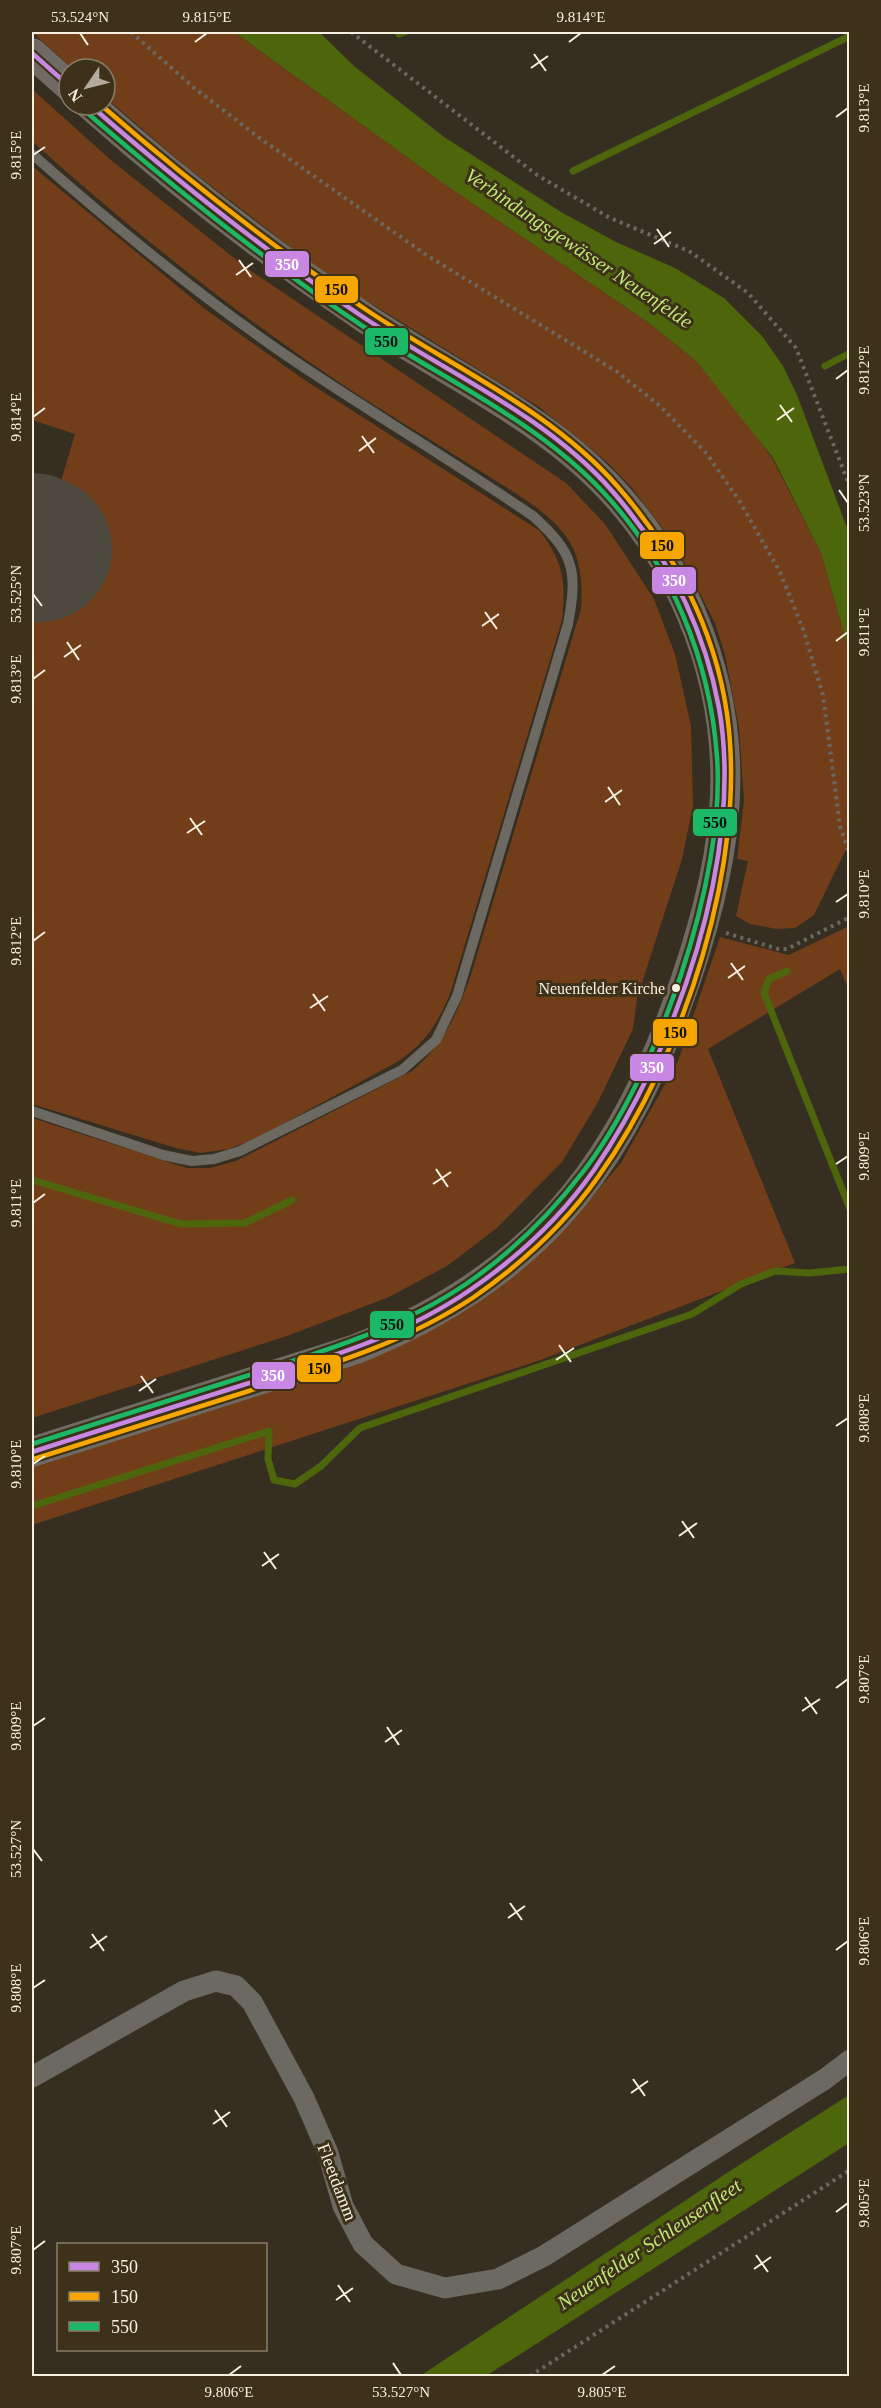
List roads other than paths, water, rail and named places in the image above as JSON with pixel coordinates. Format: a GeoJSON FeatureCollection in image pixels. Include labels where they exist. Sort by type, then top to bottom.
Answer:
{"type":"FeatureCollection","features":[{"type":"Feature","properties":{"kind":"main road"},"geometry":{"type":"LineString","coordinates":[[32,53],[57,75]]}},
{"type":"Feature","properties":{"kind":"main road"},"geometry":{"type":"LineString","coordinates":[[32,1452],[356,1348],[437,1312],[498,1270],[549,1226],[579,1191],[626,1124],[659,1055],[701,925],[717,861],[724,812],[722,730],[708,660],[697,626],[666,562],[606,483],[561,444],[368,320],[291,267],[194,193],[104,117]]}},
{"type":"Feature","properties":{"kind":"street","name":"Fleetdamm"},"geometry":{"type":"LineString","coordinates":[[32,2077],[184,1991],[216,1981],[236,1986],[252,2002],[303,2098],[328,2153],[343,2206],[363,2244],[396,2274],[445,2288],[498,2279],[544,2256],[825,2079],[849,2060]]}},
{"type":"Feature","properties":{"kind":"lane"},"geometry":{"type":"LineString","coordinates":[[32,154],[131,241],[220,308],[291,358],[533,516],[552,532],[562,547],[574,580],[568,624],[458,996],[436,1040],[402,1070],[240,1151],[214,1159],[192,1161],[163,1155],[32,1112]]}},
{"type":"Feature","properties":{"kind":"water","name":"Verbindungsgewässer Neuenfelde"},"geometry":{"type":"Polygon","coordinates":[[[234,32],[319,32],[354,66],[444,137],[561,212],[616,242],[675,268],[724,298],[762,336],[783,366],[797,395],[849,533],[849,651],[821,553],[773,458],[697,362],[649,323],[447,186],[234,32]]]}},
{"type":"Feature","properties":{"kind":"water","name":"Neuenfelder Schleusenfleet"},"geometry":{"type":"Polygon","coordinates":[[[849,2095],[849,2143],[486,2376],[420,2376],[733,2169],[849,2095]]]}},
{"type":"Feature","properties":{"kind":"waterway"},"geometry":{"type":"LineString","coordinates":[[399,34],[405,32]]}},
{"type":"Feature","properties":{"kind":"waterway"},"geometry":{"type":"LineString","coordinates":[[573,171],[850,36]]}},
{"type":"Feature","properties":{"kind":"waterway"},"geometry":{"type":"LineString","coordinates":[[825,366],[850,353]]}},
{"type":"Feature","properties":{"kind":"waterway"},"geometry":{"type":"LineString","coordinates":[[787,971],[769,979],[764,993],[850,1209]]}},
{"type":"Feature","properties":{"kind":"waterway"},"geometry":{"type":"LineString","coordinates":[[32,1180],[181,1224],[245,1223],[292,1200]]}},
{"type":"Feature","properties":{"kind":"waterway"},"geometry":{"type":"LineString","coordinates":[[32,1506],[269,1431],[268,1459],[274,1480],[295,1484],[321,1466],[360,1428],[692,1314],[741,1284],[775,1271],[810,1273],[850,1269]]}},
{"type":"Feature","properties":{"kind":"place","name":"Neuenfelder Kirche"},"geometry":{"type":"Point","coordinates":[676,988]}}]}
